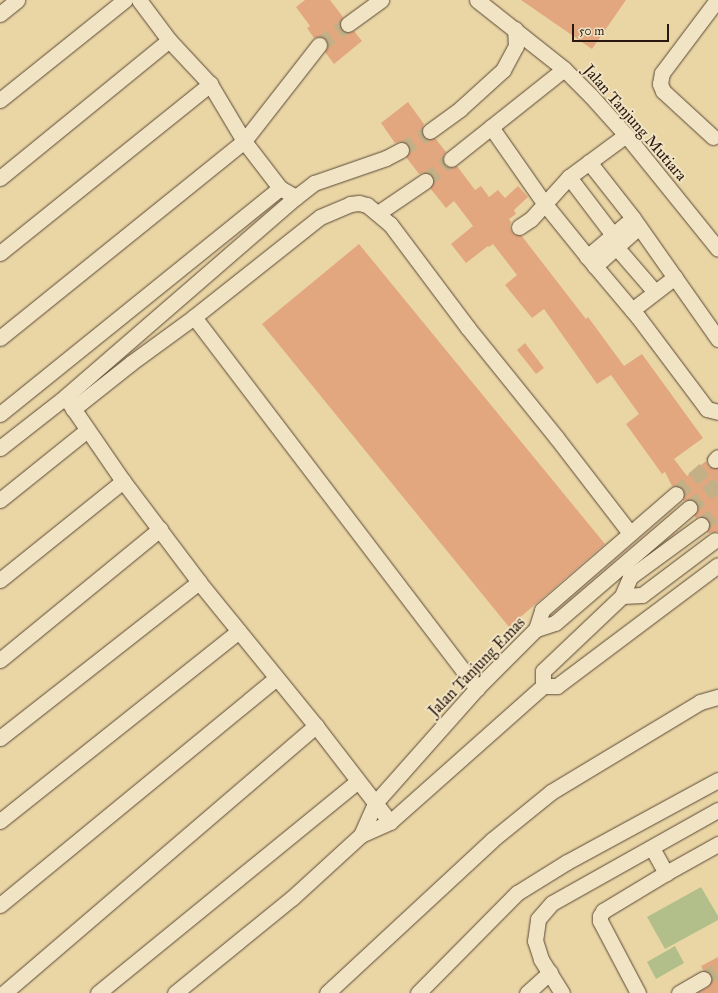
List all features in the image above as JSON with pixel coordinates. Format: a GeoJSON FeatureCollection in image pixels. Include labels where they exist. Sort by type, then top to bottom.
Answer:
{"type":"FeatureCollection","features":[{"type":"Feature","properties":{"kind":"lane"},"geometry":{"type":"LineString","coordinates":[[0,14],[17,0]]}},
{"type":"Feature","properties":{"kind":"lane"},"geometry":{"type":"LineString","coordinates":[[0,100],[125,0]]}},
{"type":"Feature","properties":{"kind":"lane"},"geometry":{"type":"LineString","coordinates":[[139,0],[170,40],[210,84],[244,141],[280,188],[296,197]]}},
{"type":"Feature","properties":{"kind":"lane"},"geometry":{"type":"LineString","coordinates":[[348,24],[381,0]]}},
{"type":"Feature","properties":{"kind":"lane","name":"Jalan Tanjung Mutiara"},"geometry":{"type":"LineString","coordinates":[[477,0],[516,29],[564,70],[591,96],[626,135],[718,249]]}},
{"type":"Feature","properties":{"kind":"lane"},"geometry":{"type":"LineString","coordinates":[[716,136],[662,91],[660,84],[662,73],[717,0]]}},
{"type":"Feature","properties":{"kind":"lane"},"geometry":{"type":"LineString","coordinates":[[430,131],[460,109],[503,70],[516,46],[516,29]]}},
{"type":"Feature","properties":{"kind":"lane"},"geometry":{"type":"LineString","coordinates":[[0,178],[170,40]]}},
{"type":"Feature","properties":{"kind":"lane"},"geometry":{"type":"LineString","coordinates":[[0,338],[244,141],[319,45]]}},
{"type":"Feature","properties":{"kind":"lane"},"geometry":{"type":"LineString","coordinates":[[451,159],[564,70]]}},
{"type":"Feature","properties":{"kind":"lane"},"geometry":{"type":"LineString","coordinates":[[0,253],[210,84]]}},
{"type":"Feature","properties":{"kind":"lane"},"geometry":{"type":"LineString","coordinates":[[491,127],[544,203],[632,310],[707,408],[718,412]]}},
{"type":"Feature","properties":{"kind":"lane"},"geometry":{"type":"LineString","coordinates":[[519,227],[531,219],[569,177],[626,135]]}},
{"type":"Feature","properties":{"kind":"lane"},"geometry":{"type":"LineString","coordinates":[[0,448],[65,397],[314,182],[386,158],[401,150]]}},
{"type":"Feature","properties":{"kind":"lane"},"geometry":{"type":"LineString","coordinates":[[589,162],[636,222],[676,277],[713,321],[718,339]]}},
{"type":"Feature","properties":{"kind":"lane"},"geometry":{"type":"LineString","coordinates":[[569,177],[615,241],[655,292]]}},
{"type":"Feature","properties":{"kind":"lane"},"geometry":{"type":"LineString","coordinates":[[378,213],[425,181]]}},
{"type":"Feature","properties":{"kind":"lane"},"geometry":{"type":"LineString","coordinates":[[0,414],[280,188]]}},
{"type":"Feature","properties":{"kind":"lane"},"geometry":{"type":"LineString","coordinates":[[73,410],[162,338],[194,316],[320,217],[339,208],[359,203],[367,205],[390,224],[468,328],[556,437],[630,533]]}},
{"type":"Feature","properties":{"kind":"lane"},"geometry":{"type":"LineString","coordinates":[[591,262],[636,222]]}},
{"type":"Feature","properties":{"kind":"lane"},"geometry":{"type":"LineString","coordinates":[[632,310],[676,277]]}},
{"type":"Feature","properties":{"kind":"lane"},"geometry":{"type":"LineString","coordinates":[[194,316],[477,688]]}},
{"type":"Feature","properties":{"kind":"lane"},"geometry":{"type":"LineString","coordinates":[[65,397],[123,481],[199,582],[316,726],[390,822]]}},
{"type":"Feature","properties":{"kind":"lane"},"geometry":{"type":"LineString","coordinates":[[0,500],[87,430]]}},
{"type":"Feature","properties":{"kind":"lane"},"geometry":{"type":"LineString","coordinates":[[0,580],[123,481]]}},
{"type":"Feature","properties":{"kind":"lane"},"geometry":{"type":"LineString","coordinates":[[536,629],[542,610],[676,494]]}},
{"type":"Feature","properties":{"kind":"lane","name":"Jalan Tanjung Emas"},"geometry":{"type":"LineString","coordinates":[[361,835],[375,803],[477,688],[536,629],[555,623],[689,508]]}},
{"type":"Feature","properties":{"kind":"lane"},"geometry":{"type":"LineString","coordinates":[[543,686],[543,671],[622,596],[630,577],[701,525]]}},
{"type":"Feature","properties":{"kind":"lane"},"geometry":{"type":"LineString","coordinates":[[0,660],[160,529]]}},
{"type":"Feature","properties":{"kind":"lane"},"geometry":{"type":"LineString","coordinates":[[622,596],[642,595],[715,540]]}},
{"type":"Feature","properties":{"kind":"lane"},"geometry":{"type":"LineString","coordinates":[[175,993],[292,898],[361,835],[390,822],[543,686],[557,686],[718,565]]}},
{"type":"Feature","properties":{"kind":"lane"},"geometry":{"type":"LineString","coordinates":[[0,738],[199,582]]}},
{"type":"Feature","properties":{"kind":"lane"},"geometry":{"type":"LineString","coordinates":[[0,821],[240,631]]}},
{"type":"Feature","properties":{"kind":"lane"},"geometry":{"type":"LineString","coordinates":[[0,905],[276,678]]}},
{"type":"Feature","properties":{"kind":"lane"},"geometry":{"type":"LineString","coordinates":[[327,993],[492,840],[551,792],[700,702],[718,697]]}},
{"type":"Feature","properties":{"kind":"lane"},"geometry":{"type":"LineString","coordinates":[[4,993],[316,726]]}},
{"type":"Feature","properties":{"kind":"lane"},"geometry":{"type":"LineString","coordinates":[[418,993],[517,893],[567,862],[718,780]]}},
{"type":"Feature","properties":{"kind":"lane"},"geometry":{"type":"LineString","coordinates":[[98,993],[358,781]]}},
{"type":"Feature","properties":{"kind":"lane"},"geometry":{"type":"LineString","coordinates":[[562,993],[541,959],[535,941],[538,919],[552,903],[718,810]]}},
{"type":"Feature","properties":{"kind":"lane"},"geometry":{"type":"LineString","coordinates":[[638,993],[600,921],[600,916],[603,911],[718,844]]}},
{"type":"Feature","properties":{"kind":"lane"},"geometry":{"type":"LineString","coordinates":[[652,848],[666,873]]}},
{"type":"Feature","properties":{"kind":"lane"},"geometry":{"type":"LineString","coordinates":[[527,993],[550,972]]}},
{"type":"Feature","properties":{"kind":"lane"},"geometry":{"type":"LineString","coordinates":[[679,993],[703,979]]}},
{"type":"Feature","properties":{"kind":"green space"},"geometry":{"type":"Polygon","coordinates":[[[701,887],[718,916],[718,920],[665,949],[647,917],[701,887]]]}},
{"type":"Feature","properties":{"kind":"green space"},"geometry":{"type":"Polygon","coordinates":[[[675,946],[684,963],[656,979],[647,962],[675,946]]]}},
{"type":"Feature","properties":{"kind":"building"},"geometry":{"type":"Polygon","coordinates":[[[305,0],[330,0],[343,17],[339,25],[341,30],[349,33],[354,31],[362,41],[334,64],[325,52],[328,47],[327,41],[321,36],[314,38],[307,28],[310,26],[296,7],[305,0]]]}},
{"type":"Feature","properties":{"kind":"building"},"geometry":{"type":"Polygon","coordinates":[[[521,0],[626,0],[592,49],[521,0]]]}},
{"type":"Feature","properties":{"kind":"building"},"geometry":{"type":"Polygon","coordinates":[[[408,102],[424,124],[421,132],[423,137],[431,140],[435,138],[446,152],[443,156],[444,164],[448,167],[457,166],[475,190],[481,186],[489,197],[498,190],[505,198],[518,186],[528,197],[514,210],[516,214],[509,219],[511,222],[510,227],[512,232],[515,235],[521,235],[586,319],[588,317],[624,366],[642,354],[703,438],[674,459],[687,476],[706,461],[709,467],[718,468],[718,532],[707,532],[710,524],[708,519],[700,516],[696,518],[694,515],[698,511],[696,502],[692,499],[683,501],[685,493],[683,488],[679,485],[672,486],[665,472],[662,474],[626,424],[639,414],[611,375],[597,384],[544,309],[532,318],[505,285],[517,275],[493,244],[489,247],[488,246],[466,263],[451,244],[473,226],[454,201],[446,208],[430,188],[434,181],[432,176],[425,172],[419,174],[406,157],[410,151],[409,145],[402,141],[395,143],[381,123],[408,102]]]}},
{"type":"Feature","properties":{"kind":"building"},"geometry":{"type":"Polygon","coordinates":[[[359,244],[605,544],[509,627],[262,324],[359,244]]]}},
{"type":"Feature","properties":{"kind":"building"},"geometry":{"type":"Polygon","coordinates":[[[525,343],[544,368],[536,374],[517,350],[525,343]]]}},
{"type":"Feature","properties":{"kind":"building"},"geometry":{"type":"Polygon","coordinates":[[[718,957],[718,993],[697,993],[708,987],[712,979],[711,974],[703,970],[701,966],[718,957]]]}},
{"type":"Feature","properties":{"kind":"tunnel"},"geometry":{"type":"LineString","coordinates":[[319,45],[348,24]]}},
{"type":"Feature","properties":{"kind":"tunnel"},"geometry":{"type":"LineString","coordinates":[[401,150],[430,131]]}},
{"type":"Feature","properties":{"kind":"tunnel"},"geometry":{"type":"LineString","coordinates":[[425,181],[451,159]]}},
{"type":"Feature","properties":{"kind":"tunnel"},"geometry":{"type":"LineString","coordinates":[[676,494],[715,460]]}},
{"type":"Feature","properties":{"kind":"tunnel"},"geometry":{"type":"LineString","coordinates":[[689,508],[718,484]]}},
{"type":"Feature","properties":{"kind":"tunnel"},"geometry":{"type":"LineString","coordinates":[[701,525],[718,512]]}},
{"type":"Feature","properties":{"kind":"tunnel"},"geometry":{"type":"LineString","coordinates":[[703,979],[718,970]]}}]}
